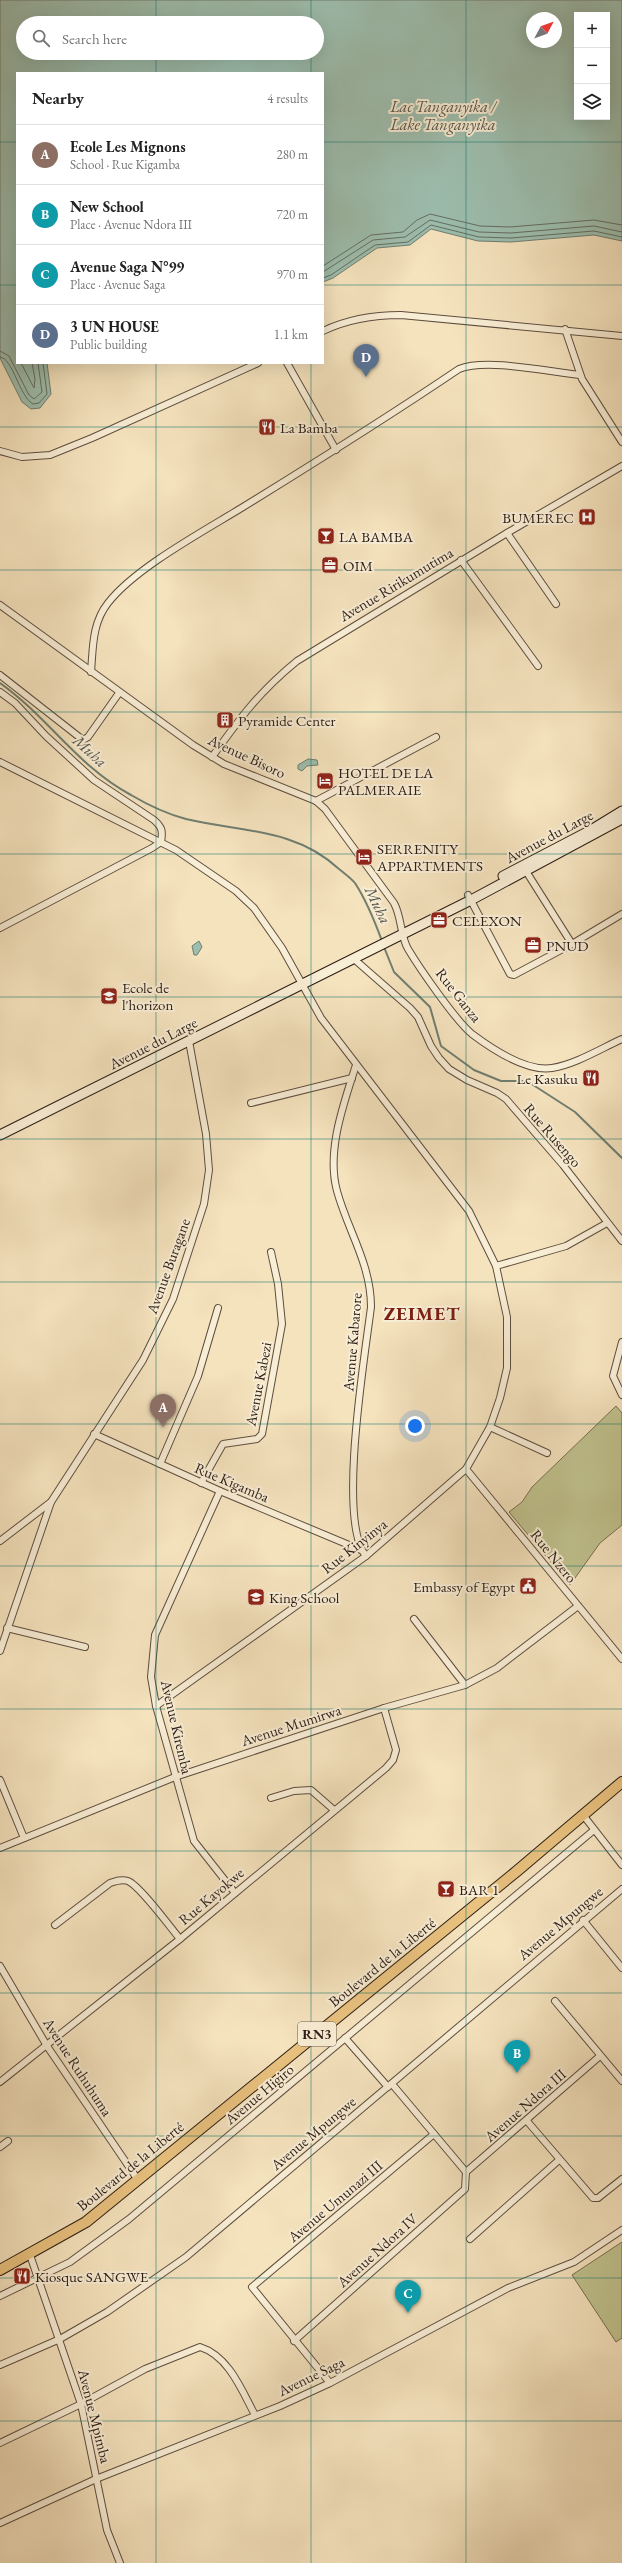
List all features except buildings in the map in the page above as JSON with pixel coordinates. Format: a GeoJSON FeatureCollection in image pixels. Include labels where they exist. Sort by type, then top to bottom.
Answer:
{"type":"FeatureCollection","features":[{"type":"Feature","properties":{"kind":"highway","name":"Boulevard de la Liberté"},"geometry":{"type":"LineString","coordinates":[[0,2270],[30,2255],[86,2222],[583,1816],[622,1782]]}},
{"type":"Feature","properties":{"kind":"main road","name":"Avenue du Large"},"geometry":{"type":"LineString","coordinates":[[525,869],[622,811]]}},
{"type":"Feature","properties":{"kind":"main road","name":"Avenue du Large"},"geometry":{"type":"LineString","coordinates":[[319,975],[339,961],[402,932],[622,819]]}},
{"type":"Feature","properties":{"kind":"main road","name":"Avenue du Large"},"geometry":{"type":"LineString","coordinates":[[0,1135],[319,975],[354,959],[374,946]]}},
{"type":"Feature","properties":{"kind":"street"},"geometry":{"type":"LineString","coordinates":[[324,331],[344,322],[366,317],[401,314],[565,329],[622,336]]}},
{"type":"Feature","properties":{"kind":"street"},"geometry":{"type":"LineString","coordinates":[[565,329],[580,375],[622,442]]}},
{"type":"Feature","properties":{"kind":"street"},"geometry":{"type":"LineString","coordinates":[[0,451],[22,457],[50,455],[92,438],[256,364]]}},
{"type":"Feature","properties":{"kind":"street"},"geometry":{"type":"LineString","coordinates":[[288,364],[336,450]]}},
{"type":"Feature","properties":{"kind":"street"},"geometry":{"type":"LineString","coordinates":[[91,672],[97,622],[108,603],[115,595],[158,560],[336,450],[459,369],[469,366],[518,368],[580,375]]}},
{"type":"Feature","properties":{"kind":"street","name":"Avenue Ririkumutima"},"geometry":{"type":"LineString","coordinates":[[212,757],[250,705],[273,681],[297,661],[506,533],[622,466]]}},
{"type":"Feature","properties":{"kind":"street"},"geometry":{"type":"LineString","coordinates":[[506,533],[556,604]]}},
{"type":"Feature","properties":{"kind":"street"},"geometry":{"type":"LineString","coordinates":[[461,560],[538,666]]}},
{"type":"Feature","properties":{"kind":"street","name":"Avenue Bisoro"},"geometry":{"type":"LineString","coordinates":[[0,605],[119,693],[212,757],[316,801],[334,819],[394,904],[402,932]]}},
{"type":"Feature","properties":{"kind":"street"},"geometry":{"type":"LineString","coordinates":[[0,675],[82,740],[88,737],[119,693]]}},
{"type":"Feature","properties":{"kind":"street"},"geometry":{"type":"LineString","coordinates":[[0,692],[15,703],[46,736],[94,780],[159,824],[163,834],[161,842],[0,928]]}},
{"type":"Feature","properties":{"kind":"street"},"geometry":{"type":"LineString","coordinates":[[316,801],[436,737]]}},
{"type":"Feature","properties":{"kind":"street","name":"Rue Kinyinya"},"geometry":{"type":"LineString","coordinates":[[0,762],[161,842],[191,859],[236,891],[254,908],[282,948],[301,985],[321,1018],[470,1212],[496,1266],[503,1293],[508,1343],[507,1368],[490,1427],[466,1469],[366,1556],[156,1706]]}},
{"type":"Feature","properties":{"kind":"street"},"geometry":{"type":"LineString","coordinates":[[525,869],[572,944]]}},
{"type":"Feature","properties":{"kind":"street"},"geometry":{"type":"LineString","coordinates":[[469,898],[510,974],[514,975],[572,944],[622,914]]}},
{"type":"Feature","properties":{"kind":"street","name":"Rue Ganza"},"geometry":{"type":"LineString","coordinates":[[402,932],[408,950],[460,1022],[477,1037],[523,1063],[537,1068],[551,1068],[622,1039]]}},
{"type":"Feature","properties":{"kind":"street","name":"Rue Rusengo"},"geometry":{"type":"LineString","coordinates":[[354,959],[410,1008],[418,1017],[431,1046],[449,1069],[506,1100],[563,1165],[622,1241]]}},
{"type":"Feature","properties":{"kind":"street","name":"Avenue Buragane"},"geometry":{"type":"LineString","coordinates":[[0,1541],[51,1502],[143,1360],[173,1299],[204,1204],[209,1170],[206,1134],[189,1041]]}},
{"type":"Feature","properties":{"kind":"street","name":"Avenue Kabarore"},"geometry":{"type":"LineString","coordinates":[[356,1065],[336,1142],[333,1172],[338,1196],[366,1266],[371,1288],[371,1307],[352,1469],[354,1508],[361,1550]]}},
{"type":"Feature","properties":{"kind":"street"},"geometry":{"type":"LineString","coordinates":[[251,1103],[352,1078]]}},
{"type":"Feature","properties":{"kind":"street"},"geometry":{"type":"LineString","coordinates":[[496,1266],[566,1246],[607,1223]]}},
{"type":"Feature","properties":{"kind":"street","name":"Avenue Kabezi"},"geometry":{"type":"LineString","coordinates":[[201,1483],[223,1444],[257,1439],[262,1434],[282,1324],[278,1284],[271,1252]]}},
{"type":"Feature","properties":{"kind":"street"},"geometry":{"type":"LineString","coordinates":[[160,1464],[198,1376],[218,1308]]}},
{"type":"Feature","properties":{"kind":"street"},"geometry":{"type":"LineString","coordinates":[[622,1342],[613,1376],[622,1395]]}},
{"type":"Feature","properties":{"kind":"street"},"geometry":{"type":"LineString","coordinates":[[490,1427],[547,1453]]}},
{"type":"Feature","properties":{"kind":"street","name":"Rue Kigamba"},"geometry":{"type":"LineString","coordinates":[[94,1434],[220,1492],[361,1550]]}},
{"type":"Feature","properties":{"kind":"street","name":"Rue Nzero"},"geometry":{"type":"LineString","coordinates":[[466,1469],[622,1659]]}},
{"type":"Feature","properties":{"kind":"street","name":"Avenue Kiremba"},"geometry":{"type":"LineString","coordinates":[[220,1492],[155,1635],[151,1677],[156,1706],[194,1841],[236,1893]]}},
{"type":"Feature","properties":{"kind":"street"},"geometry":{"type":"LineString","coordinates":[[0,1652],[7,1628],[42,1533],[51,1502]]}},
{"type":"Feature","properties":{"kind":"street"},"geometry":{"type":"LineString","coordinates":[[361,1550],[366,1556]]}},
{"type":"Feature","properties":{"kind":"street","name":"Avenue Mumirwa"},"geometry":{"type":"LineString","coordinates":[[0,1848],[175,1777],[384,1708],[465,1685],[497,1668],[578,1606]]}},
{"type":"Feature","properties":{"kind":"street"},"geometry":{"type":"LineString","coordinates":[[414,1619],[465,1685]]}},
{"type":"Feature","properties":{"kind":"street"},"geometry":{"type":"LineString","coordinates":[[7,1628],[85,1647]]}},
{"type":"Feature","properties":{"kind":"street","name":"Rue Kayokwe"},"geometry":{"type":"LineString","coordinates":[[0,2082],[180,1939],[386,1768],[396,1755],[384,1708]]}},
{"type":"Feature","properties":{"kind":"street"},"geometry":{"type":"LineString","coordinates":[[0,1780],[24,1838]]}},
{"type":"Feature","properties":{"kind":"street"},"geometry":{"type":"LineString","coordinates":[[271,1798],[294,1791],[311,1790],[334,1810]]}},
{"type":"Feature","properties":{"kind":"street"},"geometry":{"type":"LineString","coordinates":[[583,1816],[622,1865]]}},
{"type":"Feature","properties":{"kind":"street","name":"Avenue Higiro"},"geometry":{"type":"LineString","coordinates":[[0,2296],[70,2262],[129,2219],[594,1830]]}},
{"type":"Feature","properties":{"kind":"street"},"geometry":{"type":"LineString","coordinates":[[55,1925],[110,1883],[121,1880],[128,1881],[136,1888],[180,1939]]}},
{"type":"Feature","properties":{"kind":"street","name":"Avenue Mpungwe"},"geometry":{"type":"LineString","coordinates":[[0,2366],[60,2339],[135,2294],[186,2257],[583,1920],[622,1889]]}},
{"type":"Feature","properties":{"kind":"street"},"geometry":{"type":"LineString","coordinates":[[583,1920],[622,1968]]}},
{"type":"Feature","properties":{"kind":"street","name":"Avenue Ruhuhuma"},"geometry":{"type":"LineString","coordinates":[[0,1966],[47,2046],[138,2180]]}},
{"type":"Feature","properties":{"kind":"street"},"geometry":{"type":"LineString","coordinates":[[555,2001],[622,2081]]}},
{"type":"Feature","properties":{"kind":"street"},"geometry":{"type":"LineString","coordinates":[[345,2038],[390,2085],[466,2172]]}},
{"type":"Feature","properties":{"kind":"street","name":"Avenue Ndora III"},"geometry":{"type":"LineString","coordinates":[[466,2172],[527,2121],[600,2056]]}},
{"type":"Feature","properties":{"kind":"street"},"geometry":{"type":"LineString","coordinates":[[527,2121],[593,2198],[598,2198],[622,2179]]}},
{"type":"Feature","properties":{"kind":"street","name":"Avenue Umunazi III"},"geometry":{"type":"LineString","coordinates":[[294,2341],[252,2287],[434,2134]]}},
{"type":"Feature","properties":{"kind":"street"},"geometry":{"type":"LineString","coordinates":[[0,2147],[8,2141]]}},
{"type":"Feature","properties":{"kind":"street"},"geometry":{"type":"LineString","coordinates":[[470,2239],[559,2160]]}},
{"type":"Feature","properties":{"kind":"street","name":"Avenue Ndora IV"},"geometry":{"type":"LineString","coordinates":[[294,2341],[465,2189],[466,2172]]}},
{"type":"Feature","properties":{"kind":"street","name":"Avenue Saga"},"geometry":{"type":"LineString","coordinates":[[0,2524],[96,2479],[330,2383],[502,2292],[574,2262],[622,2230]]}},
{"type":"Feature","properties":{"kind":"street","name":"Avenue Mpimba"},"geometry":{"type":"LineString","coordinates":[[30,2255],[82,2404],[107,2530],[120,2563]]}},
{"type":"Feature","properties":{"kind":"street"},"geometry":{"type":"LineString","coordinates":[[294,2341],[330,2383]]}},
{"type":"Feature","properties":{"kind":"street"},"geometry":{"type":"LineString","coordinates":[[0,2443],[82,2404],[145,2369],[200,2347],[215,2356],[231,2371],[255,2415]]}},
{"type":"Feature","properties":{"kind":"green space"},"geometry":{"type":"Polygon","coordinates":[[[616,1406],[622,1413],[622,1525],[600,1543],[570,1585],[509,1512],[522,1502],[532,1487],[616,1406]]]}},
{"type":"Feature","properties":{"kind":"green space"},"geometry":{"type":"Polygon","coordinates":[[[622,2242],[622,2338],[616,2342],[572,2275],[622,2242]]]}},
{"type":"Feature","properties":{"kind":"water","name":"Lac Tanganyika / Lake Tanganyika"},"geometry":{"type":"Polygon","coordinates":[[[0,0],[622,0],[622,241],[594,235],[511,242],[478,241],[431,229],[410,245],[377,248],[333,278],[324,282],[324,72],[16,72],[16,364],[47,364],[51,394],[40,408],[31,409],[22,402],[0,358],[0,0]]]}},
{"type":"Feature","properties":{"kind":"water"},"geometry":{"type":"Polygon","coordinates":[[[308,759],[317,760],[318,765],[307,766],[302,771],[298,769],[298,765],[308,759]]]}},
{"type":"Feature","properties":{"kind":"water"},"geometry":{"type":"Polygon","coordinates":[[[199,941],[202,947],[197,955],[194,955],[192,946],[199,941]]]}},
{"type":"Feature","properties":{"kind":"waterway","name":"Muha"},"geometry":{"type":"LineString","coordinates":[[0,683],[17,696],[95,770],[112,784],[144,802],[165,812],[186,819],[286,839],[304,846],[322,856],[355,883],[370,911],[382,941]]}},
{"type":"Feature","properties":{"kind":"waterway","name":"Muha"},"geometry":{"type":"LineString","coordinates":[[384,947],[394,972],[430,1007],[441,1046],[474,1070],[501,1081],[527,1081],[575,1112],[622,1158]]}},
{"type":"Feature","properties":{"kind":"place","name":"3 UN HOUSE"},"geometry":{"type":"Point","coordinates":[366,377]}},
{"type":"Feature","properties":{"kind":"place","name":"La Bamba"},"geometry":{"type":"Point","coordinates":[267,427]}},
{"type":"Feature","properties":{"kind":"place","name":"BUMEREC"},"geometry":{"type":"Point","coordinates":[587,517]}},
{"type":"Feature","properties":{"kind":"place","name":"LA BAMBA"},"geometry":{"type":"Point","coordinates":[326,536]}},
{"type":"Feature","properties":{"kind":"place","name":"OIM"},"geometry":{"type":"Point","coordinates":[330,565]}},
{"type":"Feature","properties":{"kind":"place","name":"Pyramide Center"},"geometry":{"type":"Point","coordinates":[225,720]}},
{"type":"Feature","properties":{"kind":"place","name":"HOTEL DE LA PALMERAIE"},"geometry":{"type":"Point","coordinates":[325,781]}},
{"type":"Feature","properties":{"kind":"place","name":"SERRENITY APPARTMENTS"},"geometry":{"type":"Point","coordinates":[364,857]}},
{"type":"Feature","properties":{"kind":"place","name":"CELEXON"},"geometry":{"type":"Point","coordinates":[439,920]}},
{"type":"Feature","properties":{"kind":"place","name":"PNUD"},"geometry":{"type":"Point","coordinates":[533,945]}},
{"type":"Feature","properties":{"kind":"place","name":"Ecole de l'horizon"},"geometry":{"type":"Point","coordinates":[109,996]}},
{"type":"Feature","properties":{"kind":"place","name":"Le Kasuku"},"geometry":{"type":"Point","coordinates":[591,1078]}},
{"type":"Feature","properties":{"kind":"place","name":"Ecole Les Mignons"},"geometry":{"type":"Point","coordinates":[163,1427]}},
{"type":"Feature","properties":{"kind":"place","name":"Embassy of Egypt"},"geometry":{"type":"Point","coordinates":[528,1586]}},
{"type":"Feature","properties":{"kind":"place","name":"King School"},"geometry":{"type":"Point","coordinates":[256,1597]}},
{"type":"Feature","properties":{"kind":"place","name":"BAR 1"},"geometry":{"type":"Point","coordinates":[446,1889]}},
{"type":"Feature","properties":{"kind":"place","name":"New School"},"geometry":{"type":"Point","coordinates":[517,2073]}},
{"type":"Feature","properties":{"kind":"place","name":"Kiosque SANGWE"},"geometry":{"type":"Point","coordinates":[22,2276]}},
{"type":"Feature","properties":{"kind":"place","name":"Avenue Saga N°99"},"geometry":{"type":"Point","coordinates":[408,2313]}},
{"type":"Feature","properties":{"kind":"district","name":"ZEIMET"},"geometry":{"type":"Point","coordinates":[422,1313]}}]}
